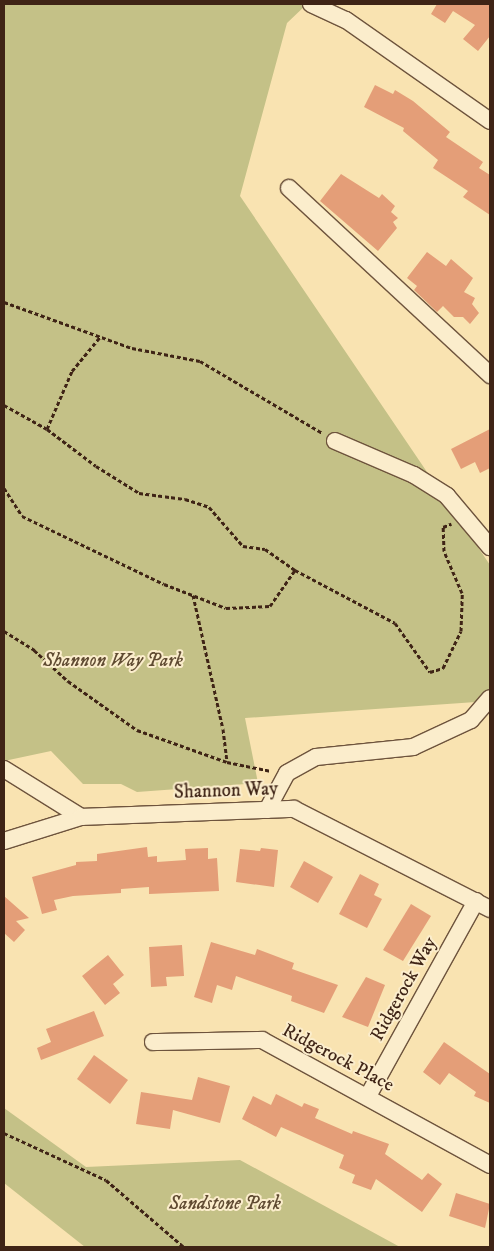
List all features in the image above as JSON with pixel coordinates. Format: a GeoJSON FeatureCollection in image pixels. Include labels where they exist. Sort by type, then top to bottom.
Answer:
{"type":"FeatureCollection","features":[{"type":"Feature","properties":{"kind":"street"},"geometry":{"type":"LineString","coordinates":[[311,4],[346,20],[490,121]]}},
{"type":"Feature","properties":{"kind":"street"},"geometry":{"type":"LineString","coordinates":[[289,188],[490,374]]}},
{"type":"Feature","properties":{"kind":"street"},"geometry":{"type":"LineString","coordinates":[[335,441],[414,475],[446,496],[490,547]]}},
{"type":"Feature","properties":{"kind":"street"},"geometry":{"type":"LineString","coordinates":[[267,810],[287,773],[316,757],[413,747],[470,720],[490,698]]}},
{"type":"Feature","properties":{"kind":"street"},"geometry":{"type":"LineString","coordinates":[[4,769],[81,817]]}},
{"type":"Feature","properties":{"kind":"street","name":"Shannon Way"},"geometry":{"type":"LineString","coordinates":[[4,841],[81,817],[294,809],[490,909]]}},
{"type":"Feature","properties":{"kind":"street","name":"Ridgerock Way"},"geometry":{"type":"LineString","coordinates":[[368,1096],[476,901]]}},
{"type":"Feature","properties":{"kind":"street","name":"Ridgerock Place"},"geometry":{"type":"LineString","coordinates":[[153,1042],[262,1040],[490,1164]]}},
{"type":"Feature","properties":{"kind":"path"},"geometry":{"type":"LineString","coordinates":[[4,302],[132,348],[200,361],[335,441]]}},
{"type":"Feature","properties":{"kind":"path"},"geometry":{"type":"LineString","coordinates":[[47,429],[72,371],[100,337]]}},
{"type":"Feature","properties":{"kind":"path"},"geometry":{"type":"LineString","coordinates":[[4,406],[47,429],[96,466],[139,493],[186,499],[209,507],[243,546],[265,549],[295,570],[395,623],[430,672],[443,668],[460,631],[462,593],[444,551],[443,527],[466,519]]}},
{"type":"Feature","properties":{"kind":"path"},"geometry":{"type":"LineString","coordinates":[[4,488],[22,516],[193,595],[226,608],[270,606],[295,570]]}},
{"type":"Feature","properties":{"kind":"path"},"geometry":{"type":"LineString","coordinates":[[193,595],[224,728],[227,762]]}},
{"type":"Feature","properties":{"kind":"path"},"geometry":{"type":"LineString","coordinates":[[4,631],[34,650],[68,681],[137,730],[227,762],[287,773]]}},
{"type":"Feature","properties":{"kind":"path"},"geometry":{"type":"LineString","coordinates":[[4,1133],[106,1180],[184,1247]]}},
{"type":"Feature","properties":{"kind":"green space","name":"Shannon Way Park"},"geometry":{"type":"Polygon","coordinates":[[[4,4],[307,4],[287,23],[240,196],[490,565],[490,701],[245,718],[258,783],[137,792],[121,784],[83,784],[51,751],[4,761],[4,4]]]}},
{"type":"Feature","properties":{"kind":"green space","name":"Sandstone Park"},"geometry":{"type":"Polygon","coordinates":[[[4,1108],[86,1167],[240,1160],[400,1247],[85,1247],[4,1183],[4,1108]]]}},
{"type":"Feature","properties":{"kind":"building"},"geometry":{"type":"Polygon","coordinates":[[[437,4],[490,4],[490,36],[478,51],[463,39],[475,25],[453,11],[445,23],[431,14],[437,4]]]}},
{"type":"Feature","properties":{"kind":"building"},"geometry":{"type":"Polygon","coordinates":[[[375,85],[393,94],[395,90],[413,101],[450,132],[446,137],[483,162],[479,168],[490,175],[490,215],[463,197],[468,191],[433,168],[438,160],[403,131],[404,128],[364,107],[375,85]]]}},
{"type":"Feature","properties":{"kind":"building"},"geometry":{"type":"Polygon","coordinates":[[[341,174],[379,198],[382,194],[395,206],[391,212],[398,218],[393,222],[397,228],[378,251],[320,201],[341,174]]]}},
{"type":"Feature","properties":{"kind":"building"},"geometry":{"type":"Polygon","coordinates":[[[427,252],[446,266],[451,259],[473,278],[464,292],[475,298],[472,304],[479,313],[470,324],[463,317],[454,317],[443,306],[437,312],[414,290],[417,286],[407,278],[427,252]]]}},
{"type":"Feature","properties":{"kind":"building"},"geometry":{"type":"Polygon","coordinates":[[[490,429],[490,468],[480,473],[475,462],[461,469],[451,449],[490,429]]]}},
{"type":"Feature","properties":{"kind":"building"},"geometry":{"type":"Polygon","coordinates":[[[147,847],[148,857],[157,856],[157,862],[186,860],[185,849],[208,848],[208,859],[217,858],[219,891],[149,894],[149,887],[121,889],[121,893],[73,896],[54,900],[57,910],[42,914],[32,877],[76,865],[76,862],[97,861],[97,854],[147,847]]]}},
{"type":"Feature","properties":{"kind":"building"},"geometry":{"type":"Polygon","coordinates":[[[261,848],[278,850],[274,887],[236,882],[240,849],[260,851],[261,848]]]}},
{"type":"Feature","properties":{"kind":"building"},"geometry":{"type":"Polygon","coordinates":[[[304,861],[333,877],[318,903],[290,887],[304,861]]]}},
{"type":"Feature","properties":{"kind":"building"},"geometry":{"type":"Polygon","coordinates":[[[360,874],[379,884],[374,895],[382,899],[367,928],[339,914],[360,874]]]}},
{"type":"Feature","properties":{"kind":"building"},"geometry":{"type":"Polygon","coordinates":[[[4,896],[29,918],[16,921],[25,930],[14,942],[4,933],[4,896]]]}},
{"type":"Feature","properties":{"kind":"building"},"geometry":{"type":"Polygon","coordinates":[[[411,904],[431,916],[403,961],[383,950],[411,904]]]}},
{"type":"Feature","properties":{"kind":"building"},"geometry":{"type":"Polygon","coordinates":[[[211,942],[255,955],[257,949],[294,963],[292,969],[338,985],[324,1013],[291,1001],[292,996],[236,976],[232,990],[217,985],[212,1003],[194,997],[211,942]]]}},
{"type":"Feature","properties":{"kind":"building"},"geometry":{"type":"Polygon","coordinates":[[[182,945],[184,976],[166,977],[167,986],[151,987],[149,947],[182,945]]]}},
{"type":"Feature","properties":{"kind":"building"},"geometry":{"type":"Polygon","coordinates":[[[108,955],[124,975],[113,984],[120,993],[105,1005],[82,976],[108,955]]]}},
{"type":"Feature","properties":{"kind":"building"},"geometry":{"type":"Polygon","coordinates":[[[366,977],[385,985],[368,1027],[342,1017],[366,977]]]}},
{"type":"Feature","properties":{"kind":"building"},"geometry":{"type":"Polygon","coordinates":[[[94,1011],[104,1036],[41,1060],[37,1048],[51,1042],[46,1029],[94,1011]]]}},
{"type":"Feature","properties":{"kind":"building"},"geometry":{"type":"Polygon","coordinates":[[[444,1042],[490,1074],[490,1103],[474,1096],[476,1092],[449,1073],[440,1085],[423,1072],[444,1042]]]}},
{"type":"Feature","properties":{"kind":"building"},"geometry":{"type":"Polygon","coordinates":[[[94,1055],[128,1080],[110,1104],[77,1079],[94,1055]]]}},
{"type":"Feature","properties":{"kind":"building"},"geometry":{"type":"Polygon","coordinates":[[[198,1077],[230,1086],[220,1123],[173,1110],[170,1129],[136,1124],[141,1092],[192,1100],[198,1077]]]}},
{"type":"Feature","properties":{"kind":"building"},"geometry":{"type":"Polygon","coordinates":[[[276,1094],[302,1107],[304,1103],[319,1109],[315,1118],[352,1134],[353,1131],[389,1144],[385,1154],[422,1180],[428,1173],[442,1184],[422,1212],[376,1179],[371,1190],[352,1183],[355,1175],[339,1168],[344,1155],[281,1127],[276,1137],[242,1119],[253,1096],[271,1105],[276,1094]]]}},
{"type":"Feature","properties":{"kind":"building"},"geometry":{"type":"Polygon","coordinates":[[[456,1193],[490,1204],[485,1228],[449,1216],[456,1193]]]}}]}
